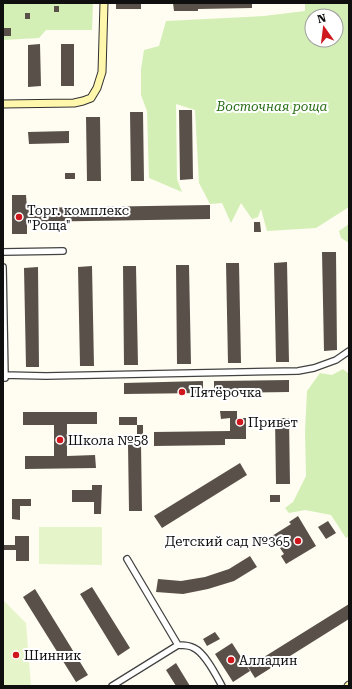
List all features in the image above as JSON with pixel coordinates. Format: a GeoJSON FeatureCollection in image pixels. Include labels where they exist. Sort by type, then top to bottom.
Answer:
{"type":"FeatureCollection","features":[{"type":"Feature","properties":{"kind":"main road"},"geometry":{"type":"LineString","coordinates":[[3,104],[74,103],[83,102],[91,98],[97,88],[102,72],[104,3]]}},
{"type":"Feature","properties":{"kind":"street"},"geometry":{"type":"LineString","coordinates":[[3,252],[63,251]]}},
{"type":"Feature","properties":{"kind":"street"},"geometry":{"type":"LineString","coordinates":[[3,267],[4,376],[298,371],[314,368],[336,360],[349,351]]}},
{"type":"Feature","properties":{"kind":"street"},"geometry":{"type":"LineString","coordinates":[[126,559],[178,645]]}},
{"type":"Feature","properties":{"kind":"street"},"geometry":{"type":"LineString","coordinates":[[112,686],[178,645],[186,645],[202,653],[222,686]]}},
{"type":"Feature","properties":{"kind":"green space"},"geometry":{"type":"Polygon","coordinates":[[[3,3],[93,3],[92,30],[46,30],[39,38],[3,40],[3,3]]]}},
{"type":"Feature","properties":{"kind":"green space","name":"Восточная роща"},"geometry":{"type":"Polygon","coordinates":[[[305,3],[349,3],[349,207],[316,228],[267,231],[261,209],[258,217],[252,219],[241,203],[231,223],[222,203],[210,204],[199,183],[195,110],[176,104],[177,179],[182,192],[149,178],[147,111],[141,95],[141,69],[144,50],[159,46],[166,21],[264,16],[304,11],[304,48],[344,48],[344,8],[305,8],[305,3]]]}},
{"type":"Feature","properties":{"kind":"green space"},"geometry":{"type":"Polygon","coordinates":[[[349,224],[349,243],[341,238],[339,231],[349,224]]]}},
{"type":"Feature","properties":{"kind":"green space"},"geometry":{"type":"Polygon","coordinates":[[[343,369],[349,374],[349,536],[346,538],[331,515],[305,510],[289,513],[285,508],[293,502],[306,476],[305,432],[307,391],[320,373],[332,375],[343,369]]]}},
{"type":"Feature","properties":{"kind":"green space"},"geometry":{"type":"Polygon","coordinates":[[[39,527],[102,527],[102,565],[39,564],[39,527]]]}},
{"type":"Feature","properties":{"kind":"green space","name":"Шинник"},"geometry":{"type":"Polygon","coordinates":[[[3,600],[26,623],[31,686],[3,686],[3,600]]]}},
{"type":"Feature","properties":{"kind":"building"},"geometry":{"type":"Polygon","coordinates":[[[116,3],[141,3],[141,9],[116,9],[116,3]]]}},
{"type":"Feature","properties":{"kind":"building"},"geometry":{"type":"Polygon","coordinates":[[[173,3],[252,3],[252,8],[174,11],[173,3]]]}},
{"type":"Feature","properties":{"kind":"building"},"geometry":{"type":"Polygon","coordinates":[[[54,6],[59,6],[59,12],[54,12],[54,6]]]}},
{"type":"Feature","properties":{"kind":"building"},"geometry":{"type":"Polygon","coordinates":[[[25,13],[30,13],[30,19],[25,19],[25,13]]]}},
{"type":"Feature","properties":{"kind":"building"},"geometry":{"type":"Polygon","coordinates":[[[3,28],[11,28],[11,36],[3,36],[3,28]]]}},
{"type":"Feature","properties":{"kind":"building"},"geometry":{"type":"Polygon","coordinates":[[[40,44],[41,86],[28,87],[28,45],[40,44]]]}},
{"type":"Feature","properties":{"kind":"building"},"geometry":{"type":"Polygon","coordinates":[[[61,44],[74,44],[74,86],[61,86],[61,44]]]}},
{"type":"Feature","properties":{"kind":"building"},"geometry":{"type":"Polygon","coordinates":[[[179,110],[192,110],[193,179],[180,180],[179,110]]]}},
{"type":"Feature","properties":{"kind":"building"},"geometry":{"type":"Polygon","coordinates":[[[130,112],[143,112],[144,181],[131,181],[130,112]]]}},
{"type":"Feature","properties":{"kind":"building"},"geometry":{"type":"Polygon","coordinates":[[[86,117],[100,117],[101,181],[87,181],[86,117]]]}},
{"type":"Feature","properties":{"kind":"building"},"geometry":{"type":"Polygon","coordinates":[[[69,131],[69,143],[29,144],[28,132],[69,131]]]}},
{"type":"Feature","properties":{"kind":"building"},"geometry":{"type":"Polygon","coordinates":[[[65,173],[75,173],[75,179],[65,179],[65,173]]]}},
{"type":"Feature","properties":{"kind":"building"},"geometry":{"type":"Polygon","coordinates":[[[12,195],[26,195],[27,208],[210,205],[210,219],[27,222],[27,234],[12,234],[12,195]]]}},
{"type":"Feature","properties":{"kind":"building"},"geometry":{"type":"Polygon","coordinates":[[[254,222],[260,222],[261,232],[254,232],[254,222]]]}},
{"type":"Feature","properties":{"kind":"building"},"geometry":{"type":"Polygon","coordinates":[[[322,252],[336,252],[337,350],[324,351],[322,252]]]}},
{"type":"Feature","properties":{"kind":"building"},"geometry":{"type":"Polygon","coordinates":[[[287,262],[289,362],[276,362],[274,263],[287,262]]]}},
{"type":"Feature","properties":{"kind":"building"},"geometry":{"type":"Polygon","coordinates":[[[226,263],[239,263],[241,363],[228,363],[226,263]]]}},
{"type":"Feature","properties":{"kind":"building"},"geometry":{"type":"Polygon","coordinates":[[[176,265],[189,265],[191,364],[177,364],[176,265]]]}},
{"type":"Feature","properties":{"kind":"building"},"geometry":{"type":"Polygon","coordinates":[[[92,266],[94,366],[80,366],[78,267],[92,266]]]}},
{"type":"Feature","properties":{"kind":"building"},"geometry":{"type":"Polygon","coordinates":[[[123,266],[136,266],[138,365],[124,365],[123,266]]]}},
{"type":"Feature","properties":{"kind":"building"},"geometry":{"type":"Polygon","coordinates":[[[38,267],[39,367],[26,367],[24,268],[38,267]]]}},
{"type":"Feature","properties":{"kind":"building"},"geometry":{"type":"Polygon","coordinates":[[[289,380],[289,392],[214,393],[214,381],[289,380]]]}},
{"type":"Feature","properties":{"kind":"building"},"geometry":{"type":"Polygon","coordinates":[[[203,381],[203,393],[124,394],[124,383],[203,381]]]}},
{"type":"Feature","properties":{"kind":"building"},"geometry":{"type":"Polygon","coordinates":[[[220,411],[237,411],[237,418],[246,418],[246,439],[225,439],[225,445],[154,446],[154,432],[230,431],[230,418],[221,419],[220,411]]]}},
{"type":"Feature","properties":{"kind":"building","name":"Школа №58"},"geometry":{"type":"Polygon","coordinates":[[[23,412],[97,412],[97,424],[67,424],[67,456],[95,455],[96,468],[25,469],[25,456],[54,456],[54,425],[23,425],[23,412]]]}},
{"type":"Feature","properties":{"kind":"building"},"geometry":{"type":"Polygon","coordinates":[[[119,417],[137,417],[137,425],[119,425],[119,417]]]}},
{"type":"Feature","properties":{"kind":"building"},"geometry":{"type":"Polygon","coordinates":[[[275,418],[289,418],[290,484],[276,484],[275,418]]]}},
{"type":"Feature","properties":{"kind":"building"},"geometry":{"type":"Polygon","coordinates":[[[137,425],[143,425],[143,437],[137,438],[137,425]]]}},
{"type":"Feature","properties":{"kind":"building"},"geometry":{"type":"Polygon","coordinates":[[[128,444],[141,444],[142,511],[129,511],[128,444]]]}},
{"type":"Feature","properties":{"kind":"building"},"geometry":{"type":"Polygon","coordinates":[[[240,463],[247,475],[162,528],[154,516],[240,463]]]}},
{"type":"Feature","properties":{"kind":"building"},"geometry":{"type":"Polygon","coordinates":[[[92,485],[102,485],[101,514],[94,514],[94,502],[72,502],[72,490],[92,490],[92,485]]]}},
{"type":"Feature","properties":{"kind":"building"},"geometry":{"type":"Polygon","coordinates":[[[270,495],[280,495],[280,502],[270,502],[270,495]]]}},
{"type":"Feature","properties":{"kind":"building"},"geometry":{"type":"Polygon","coordinates":[[[12,499],[31,499],[31,506],[20,506],[20,520],[12,519],[12,499]]]}},
{"type":"Feature","properties":{"kind":"building","name":"Детский сад №365"},"geometry":{"type":"Polygon","coordinates":[[[298,516],[316,546],[286,564],[281,556],[284,554],[272,536],[291,524],[289,522],[298,516]]]}},
{"type":"Feature","properties":{"kind":"building"},"geometry":{"type":"Polygon","coordinates":[[[328,521],[336,533],[326,539],[318,527],[328,521]]]}},
{"type":"Feature","properties":{"kind":"building"},"geometry":{"type":"Polygon","coordinates":[[[15,536],[29,536],[29,561],[16,561],[16,550],[3,550],[3,545],[15,545],[15,536]]]}},
{"type":"Feature","properties":{"kind":"building"},"geometry":{"type":"Polygon","coordinates":[[[250,556],[257,567],[234,581],[208,589],[183,594],[156,592],[158,579],[181,581],[205,577],[229,569],[250,556]]]}},
{"type":"Feature","properties":{"kind":"building"},"geometry":{"type":"Polygon","coordinates":[[[92,587],[130,648],[118,656],[80,594],[92,587]]]}},
{"type":"Feature","properties":{"kind":"building"},"geometry":{"type":"Polygon","coordinates":[[[35,589],[88,675],[76,682],[23,597],[35,589]]]}},
{"type":"Feature","properties":{"kind":"building"},"geometry":{"type":"Polygon","coordinates":[[[349,604],[349,619],[255,678],[248,667],[349,604]]]}},
{"type":"Feature","properties":{"kind":"building"},"geometry":{"type":"Polygon","coordinates":[[[215,632],[220,639],[207,646],[203,639],[215,632]]]}},
{"type":"Feature","properties":{"kind":"building","name":"Алладин"},"geometry":{"type":"Polygon","coordinates":[[[232,643],[250,671],[233,682],[215,654],[232,643]]]}},
{"type":"Feature","properties":{"kind":"building"},"geometry":{"type":"Polygon","coordinates":[[[176,663],[190,686],[176,686],[166,670],[176,663]]]}},
{"type":"Feature","properties":{"kind":"place","name":"Торг. комплекс \"Роща\""},"geometry":{"type":"Point","coordinates":[19,217]}},
{"type":"Feature","properties":{"kind":"place","name":"Пятёрочка"},"geometry":{"type":"Point","coordinates":[182,392]}},
{"type":"Feature","properties":{"kind":"place","name":"Привет"},"geometry":{"type":"Point","coordinates":[240,422]}},
{"type":"Feature","properties":{"kind":"place","name":"Школа №58"},"geometry":{"type":"Point","coordinates":[60,440]}},
{"type":"Feature","properties":{"kind":"place","name":"Детский сад №365"},"geometry":{"type":"Point","coordinates":[298,541]}},
{"type":"Feature","properties":{"kind":"place","name":"Шинник"},"geometry":{"type":"Point","coordinates":[16,655]}},
{"type":"Feature","properties":{"kind":"place","name":"Алладин"},"geometry":{"type":"Point","coordinates":[231,660]}}]}
